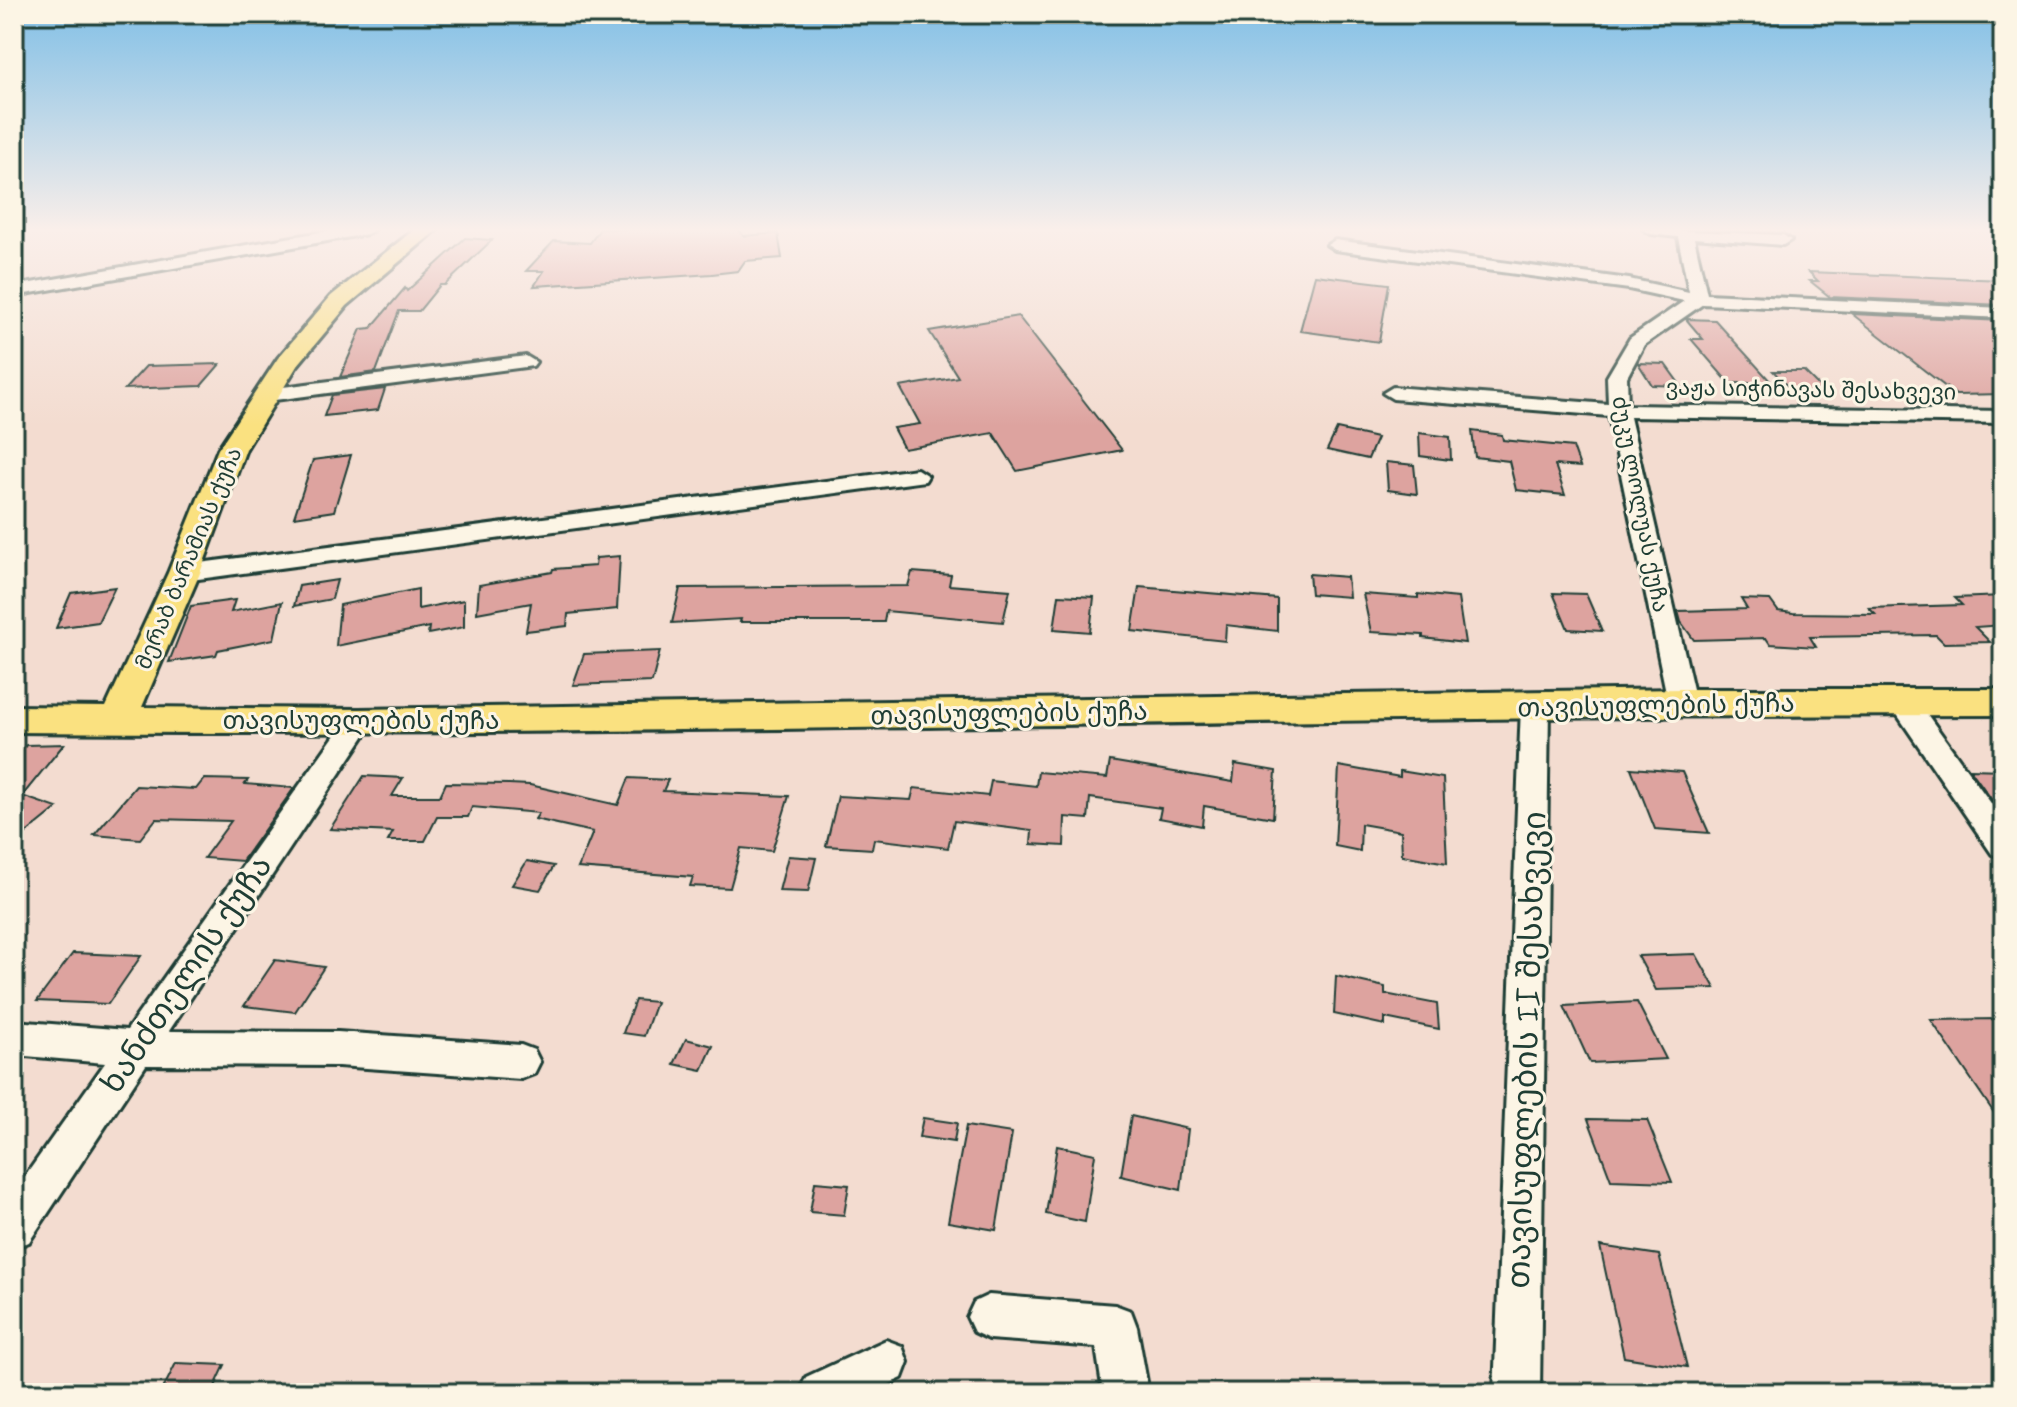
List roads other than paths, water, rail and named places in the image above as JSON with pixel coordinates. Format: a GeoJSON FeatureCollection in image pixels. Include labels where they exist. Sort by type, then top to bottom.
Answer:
{"type":"FeatureCollection","features":[{"type":"Feature","properties":{"kind":"main road","name":"მერაბ ბარამიას ქუჩა"},"geometry":{"type":"LineString","coordinates":[[119,718],[184,573],[232,449],[287,363],[347,295]]}},
{"type":"Feature","properties":{"kind":"main road","name":"თავისუფლების ქუჩა"},"geometry":{"type":"LineString","coordinates":[[14,719],[359,722],[1682,702],[2003,702]]}},
{"type":"Feature","properties":{"kind":"street"},"geometry":{"type":"LineString","coordinates":[[1679,295],[1699,299],[2003,313]]}},
{"type":"Feature","properties":{"kind":"street"},"geometry":{"type":"LineString","coordinates":[[1698,295],[1699,299]]}},
{"type":"Feature","properties":{"kind":"street","name":"ძუკუ ლოლუას ქუჩა"},"geometry":{"type":"LineString","coordinates":[[1682,702],[1618,411],[1617,377],[1637,342],[1699,299]]}},
{"type":"Feature","properties":{"kind":"street"},"geometry":{"type":"LineString","coordinates":[[267,395],[526,362]]}},
{"type":"Feature","properties":{"kind":"street","name":"ვაჟა სიჭინავას შესახვევი"},"geometry":{"type":"LineString","coordinates":[[1393,393],[1618,411],[2003,417]]}},
{"type":"Feature","properties":{"kind":"street"},"geometry":{"type":"LineString","coordinates":[[184,573],[917,476]]}},
{"type":"Feature","properties":{"kind":"street"},"geometry":{"type":"LineString","coordinates":[[1904,703],[2003,845]]}},
{"type":"Feature","properties":{"kind":"street","name":"თავისუფლების II შესახვევი"},"geometry":{"type":"LineString","coordinates":[[1517,1393],[1535,706]]}},
{"type":"Feature","properties":{"kind":"street","name":"ხანძთელის ქუჩა"},"geometry":{"type":"LineString","coordinates":[[14,1227],[359,722]]}},
{"type":"Feature","properties":{"kind":"street"},"geometry":{"type":"LineString","coordinates":[[14,1038],[134,1048],[338,1049],[521,1062]]}},
{"type":"Feature","properties":{"kind":"street"},"geometry":{"type":"LineString","coordinates":[[989,1317],[1115,1327],[1126,1393]]}},
{"type":"Feature","properties":{"kind":"street"},"geometry":{"type":"LineString","coordinates":[[822,1393],[886,1362]]}}]}
